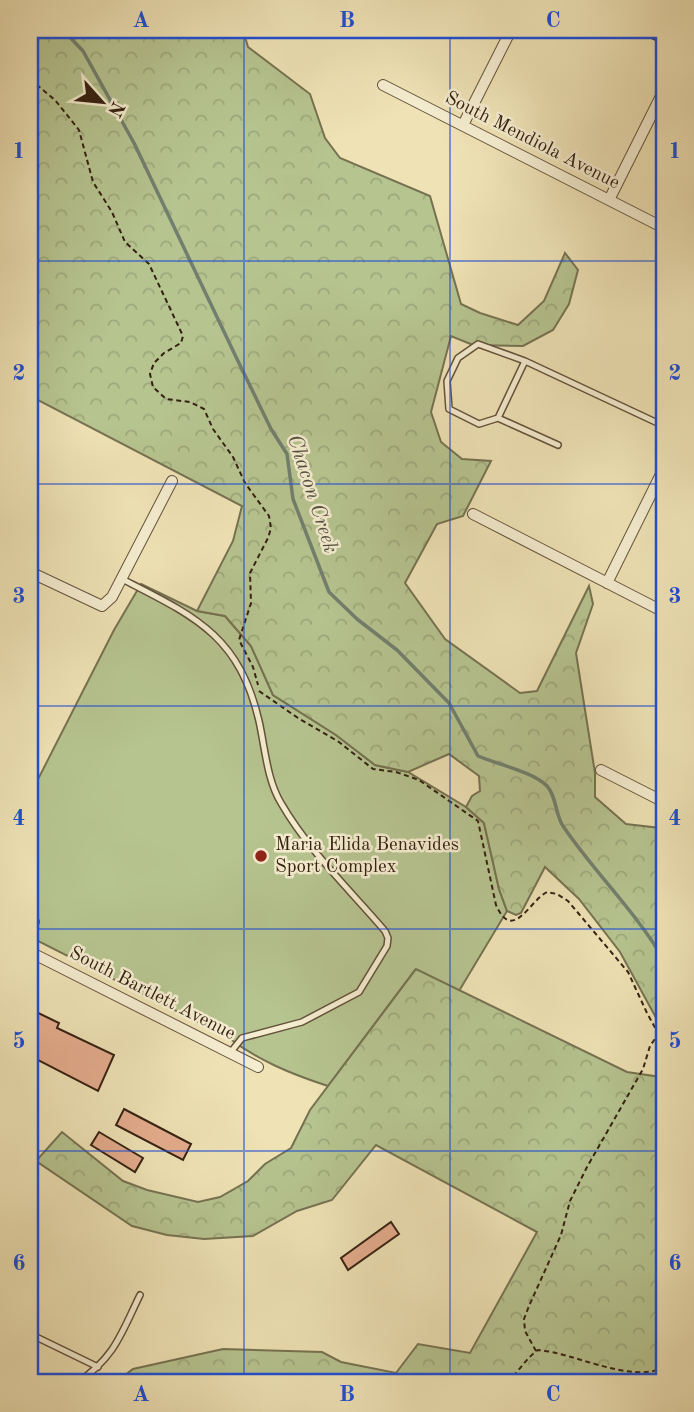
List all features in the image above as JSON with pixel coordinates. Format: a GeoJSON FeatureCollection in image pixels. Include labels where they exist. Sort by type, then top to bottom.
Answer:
{"type":"FeatureCollection","features":[{"type":"Feature","properties":{"kind":"main road"},"geometry":{"type":"LineString","coordinates":[[652,30],[664,36]]}},
{"type":"Feature","properties":{"kind":"street"},"geometry":{"type":"LineString","coordinates":[[463,125],[511,30]]}},
{"type":"Feature","properties":{"kind":"street","name":"South Mendiola Avenue"},"geometry":{"type":"LineString","coordinates":[[383,85],[664,228]]}},
{"type":"Feature","properties":{"kind":"street"},"geometry":{"type":"LineString","coordinates":[[609,200],[664,90]]}},
{"type":"Feature","properties":{"kind":"street"},"geometry":{"type":"LineString","coordinates":[[607,583],[664,468]]}},
{"type":"Feature","properties":{"kind":"street"},"geometry":{"type":"LineString","coordinates":[[30,572],[102,606],[112,597],[172,481]]}},
{"type":"Feature","properties":{"kind":"street"},"geometry":{"type":"LineString","coordinates":[[473,514],[664,612]]}},
{"type":"Feature","properties":{"kind":"street"},"geometry":{"type":"LineString","coordinates":[[601,771],[664,802]]}},
{"type":"Feature","properties":{"kind":"street","name":"South Bartlett Avenue"},"geometry":{"type":"LineString","coordinates":[[30,952],[258,1067]]}},
{"type":"Feature","properties":{"kind":"lane"},"geometry":{"type":"LineString","coordinates":[[558,445],[498,418],[480,424],[449,409],[447,382],[458,358],[478,344],[525,361],[664,426]]}},
{"type":"Feature","properties":{"kind":"lane"},"geometry":{"type":"LineString","coordinates":[[498,418],[525,361]]}},
{"type":"Feature","properties":{"kind":"lane"},"geometry":{"type":"LineString","coordinates":[[122,579],[181,610],[202,624],[228,649],[238,665],[257,716],[275,790],[281,803],[314,848],[386,931],[388,938],[387,946],[359,992],[302,1022],[242,1038],[230,1053]]}},
{"type":"Feature","properties":{"kind":"lane"},"geometry":{"type":"LineString","coordinates":[[30,903],[36,922],[30,928]]}},
{"type":"Feature","properties":{"kind":"lane"},"geometry":{"type":"LineString","coordinates":[[78,1382],[111,1354],[140,1295]]}},
{"type":"Feature","properties":{"kind":"lane"},"geometry":{"type":"LineString","coordinates":[[30,1334],[98,1367]]}},
{"type":"Feature","properties":{"kind":"lane"},"geometry":{"type":"LineString","coordinates":[[30,1376],[42,1382]]}},
{"type":"Feature","properties":{"kind":"path"},"geometry":{"type":"LineString","coordinates":[[30,79],[50,95],[73,121],[82,138],[93,182],[112,212],[125,242],[149,264],[183,336],[181,343],[154,363],[150,374],[153,387],[166,399],[190,402],[204,410],[212,429],[233,457],[244,483],[269,516],[271,528],[268,538],[250,573],[251,603],[239,640],[253,667],[259,691],[339,742],[373,769],[396,772],[419,780],[478,821],[496,905],[502,916],[511,921],[518,920],[539,896],[547,892],[557,894],[568,901],[628,972],[664,1044]]}},
{"type":"Feature","properties":{"kind":"path"},"geometry":{"type":"LineString","coordinates":[[536,1351],[525,1331],[524,1320],[529,1306],[561,1235],[570,1201],[643,1069],[650,1046],[658,1034]]}},
{"type":"Feature","properties":{"kind":"path"},"geometry":{"type":"LineString","coordinates":[[507,1382],[536,1351],[547,1351],[597,1366],[650,1372],[664,1368]]}},
{"type":"Feature","properties":{"kind":"green space"},"geometry":{"type":"Polygon","coordinates":[[[30,30],[243,30],[248,47],[310,94],[325,138],[340,158],[430,196],[461,304],[518,325],[544,301],[565,253],[578,270],[569,304],[553,330],[523,346],[473,345],[451,336],[431,412],[441,442],[462,459],[491,461],[463,516],[437,524],[405,583],[445,639],[520,693],[537,691],[589,586],[593,604],[576,653],[595,773],[595,797],[626,824],[660,828],[660,886],[664,891],[664,1382],[116,1382],[133,1369],[223,1349],[322,1352],[341,1362],[396,1373],[418,1344],[470,1353],[537,1232],[376,1145],[332,1200],[297,1211],[253,1236],[204,1239],[167,1235],[132,1226],[36,1161],[62,1132],[123,1181],[147,1190],[198,1202],[220,1197],[248,1181],[265,1164],[291,1148],[310,1110],[416,969],[627,1072],[661,1077],[660,1025],[620,952],[579,899],[545,867],[521,913],[516,915],[507,911],[499,889],[484,823],[466,807],[472,796],[480,791],[479,776],[449,754],[408,772],[375,765],[336,735],[273,695],[251,646],[225,616],[197,611],[233,541],[242,506],[30,396],[30,30]]]}},
{"type":"Feature","properties":{"kind":"green space","name":"Maria Elida Benavides Sport Complex"},"geometry":{"type":"Polygon","coordinates":[[[141,584],[197,611],[225,616],[251,646],[273,695],[336,735],[375,765],[408,772],[466,807],[484,823],[499,889],[507,911],[459,991],[415,970],[328,1086],[262,1059],[226,1036],[30,937],[30,795],[114,630],[141,584]]]}},
{"type":"Feature","properties":{"kind":"building"},"geometry":{"type":"Polygon","coordinates":[[[30,1009],[59,1023],[57,1028],[114,1055],[98,1091],[30,1056],[30,1009]]]}},
{"type":"Feature","properties":{"kind":"building"},"geometry":{"type":"Polygon","coordinates":[[[124,1109],[191,1144],[183,1160],[116,1125],[124,1109]]]}},
{"type":"Feature","properties":{"kind":"building"},"geometry":{"type":"Polygon","coordinates":[[[99,1132],[143,1158],[135,1172],[91,1145],[99,1132]]]}},
{"type":"Feature","properties":{"kind":"building"},"geometry":{"type":"Polygon","coordinates":[[[391,1222],[399,1234],[348,1270],[341,1258],[391,1222]]]}},
{"type":"Feature","properties":{"kind":"waterway","name":"Chacon Creek"},"geometry":{"type":"LineString","coordinates":[[63,30],[83,51],[134,143],[271,429],[287,454],[293,499],[329,592],[357,619],[397,650],[449,703],[478,756],[524,772],[547,786],[553,795],[563,826],[641,925],[664,960]]}},
{"type":"Feature","properties":{"kind":"waterway","name":"Chacon Creek"},"geometry":{"type":"LineString","coordinates":[[241,1382],[266,1378],[365,1382]]}},
{"type":"Feature","properties":{"kind":"place","name":"Maria Elida Benavides Sport Complex"},"geometry":{"type":"Point","coordinates":[261,856]}}]}
